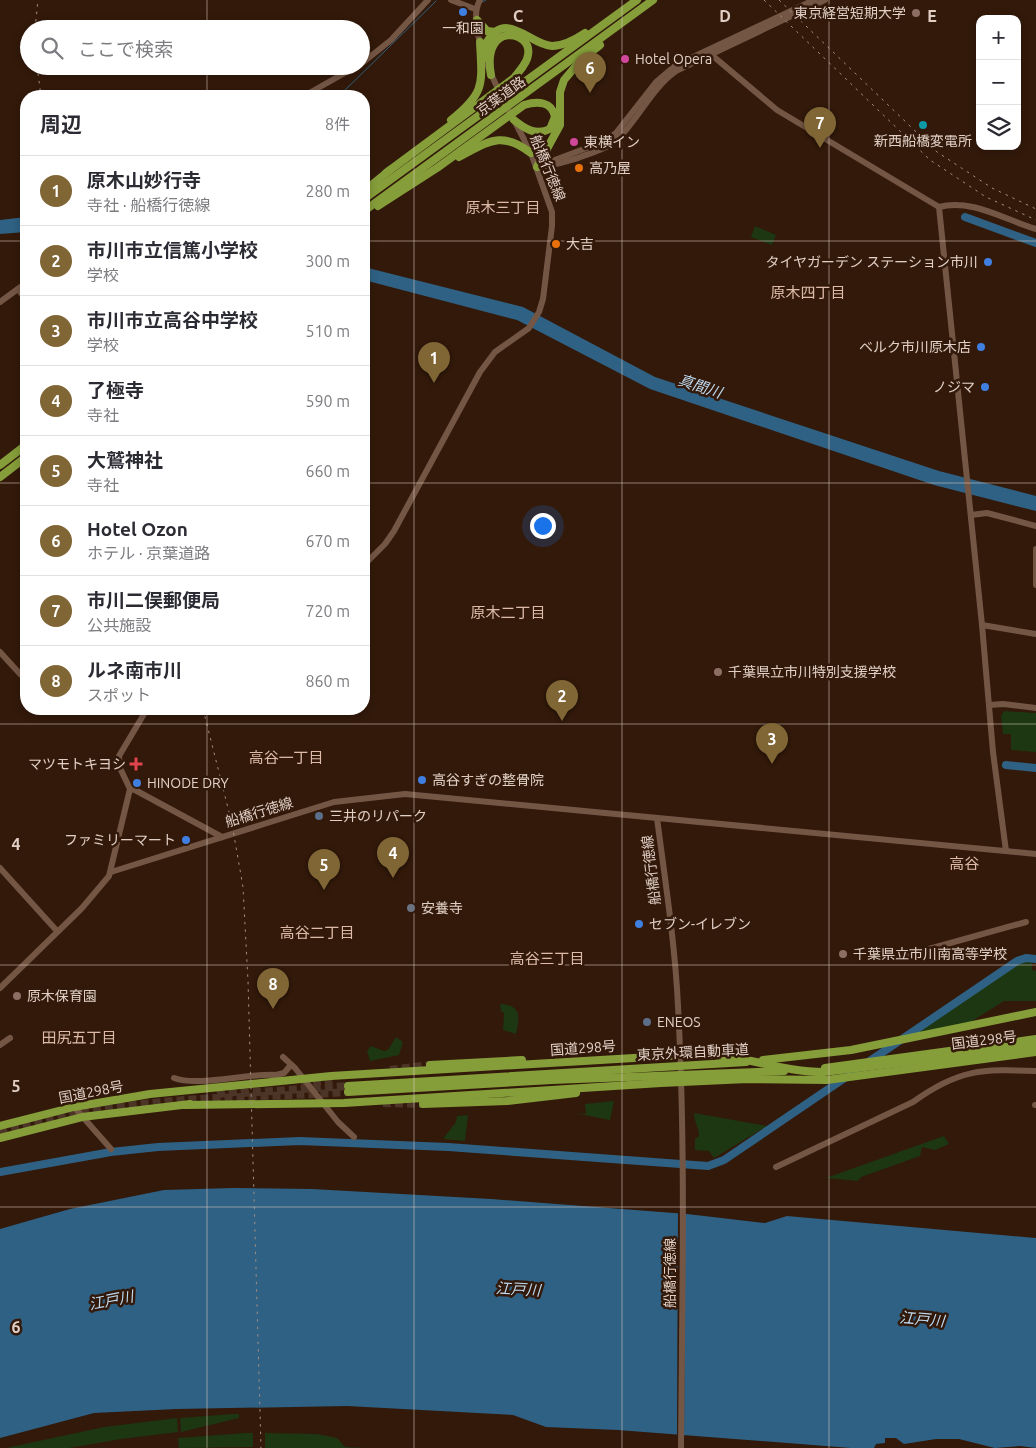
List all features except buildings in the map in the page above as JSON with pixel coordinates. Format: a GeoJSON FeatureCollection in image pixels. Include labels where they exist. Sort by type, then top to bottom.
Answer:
{"type":"FeatureCollection","features":[{"type":"Feature","properties":{"kind":"highway","name":"京葉道路"},"geometry":{"type":"LineString","coordinates":[[370,195],[637,0]]}},
{"type":"Feature","properties":{"kind":"highway","name":"京葉道路"},"geometry":{"type":"LineString","coordinates":[[370,207],[652,0]]}},
{"type":"Feature","properties":{"kind":"highway"},"geometry":{"type":"LineString","coordinates":[[477,20],[487,31],[496,32],[514,29],[547,45],[560,44],[580,37],[602,20],[626,8]]}},
{"type":"Feature","properties":{"kind":"highway"},"geometry":{"type":"LineString","coordinates":[[537,167],[560,125],[560,92],[564,80],[581,60],[630,16]]}},
{"type":"Feature","properties":{"kind":"highway"},"geometry":{"type":"LineString","coordinates":[[485,62],[487,42],[496,32]]}},
{"type":"Feature","properties":{"kind":"highway"},"geometry":{"type":"LineString","coordinates":[[386,173],[510,82],[528,57],[528,49],[524,41],[511,34],[496,40],[489,53],[491,75]]}},
{"type":"Feature","properties":{"kind":"highway"},"geometry":{"type":"LineString","coordinates":[[370,186],[458,115],[475,98],[482,83],[480,42]]}},
{"type":"Feature","properties":{"kind":"highway"},"geometry":{"type":"LineString","coordinates":[[370,211],[437,168],[524,105],[540,102],[552,109],[555,117],[550,129],[540,133],[530,131],[513,118]]}},
{"type":"Feature","properties":{"kind":"highway"},"geometry":{"type":"LineString","coordinates":[[437,168],[495,139],[509,140],[531,153]]}},
{"type":"Feature","properties":{"kind":"highway"},"geometry":{"type":"LineString","coordinates":[[0,465],[20,450]]}},
{"type":"Feature","properties":{"kind":"highway"},"geometry":{"type":"LineString","coordinates":[[0,477],[20,462]]}},
{"type":"Feature","properties":{"kind":"highway","name":"東京外環自動車道"},"geometry":{"type":"LineString","coordinates":[[348,1089],[644,1072],[758,1061],[835,1052],[1036,1012]]}},
{"type":"Feature","properties":{"kind":"highway","name":"東京外環自動車道"},"geometry":{"type":"LineString","coordinates":[[644,1072],[818,1069],[1036,1039]]}},
{"type":"Feature","properties":{"kind":"highway","name":"国道298号"},"geometry":{"type":"LineString","coordinates":[[0,1126],[74,1108],[150,1094],[247,1090],[304,1080],[340,1077],[680,1054],[720,1054],[792,1070],[824,1072],[1036,1046]]}},
{"type":"Feature","properties":{"kind":"highway","name":"国道298号"},"geometry":{"type":"LineString","coordinates":[[0,1138],[82,1117],[185,1105],[355,1101],[747,1079],[812,1080],[1036,1052]]}},
{"type":"Feature","properties":{"kind":"highway"},"geometry":{"type":"LineString","coordinates":[[981,1059],[1036,1057]]}},
{"type":"Feature","properties":{"kind":"highway"},"geometry":{"type":"LineString","coordinates":[[430,1065],[508,1060],[568,1062]]}},
{"type":"Feature","properties":{"kind":"highway"},"geometry":{"type":"LineString","coordinates":[[423,1104],[515,1100],[612,1086]]}},
{"type":"Feature","properties":{"kind":"street"},"geometry":{"type":"LineString","coordinates":[[370,57],[391,40],[428,0]]}},
{"type":"Feature","properties":{"kind":"street"},"geometry":{"type":"LineString","coordinates":[[451,0],[474,10],[480,0]]}},
{"type":"Feature","properties":{"kind":"street"},"geometry":{"type":"LineString","coordinates":[[537,167],[547,167],[609,146],[666,79],[688,64],[814,0]]}},
{"type":"Feature","properties":{"kind":"street"},"geometry":{"type":"LineString","coordinates":[[709,53],[825,0]]}},
{"type":"Feature","properties":{"kind":"street","name":"船橋行徳線"},"geometry":{"type":"LineString","coordinates":[[370,558],[385,544],[394,531],[465,397],[490,358],[530,326],[538,314],[545,292],[552,219],[550,205],[531,153],[485,62],[474,10]]}},
{"type":"Feature","properties":{"kind":"street"},"geometry":{"type":"LineString","coordinates":[[709,53],[777,110],[939,207],[952,204],[965,205],[1036,230]]}},
{"type":"Feature","properties":{"kind":"street"},"geometry":{"type":"LineString","coordinates":[[315,90],[341,75]]}},
{"type":"Feature","properties":{"kind":"street"},"geometry":{"type":"LineString","coordinates":[[939,207],[989,706],[1006,851]]}},
{"type":"Feature","properties":{"kind":"street"},"geometry":{"type":"LineString","coordinates":[[0,302],[18,289],[20,292]]}},
{"type":"Feature","properties":{"kind":"street"},"geometry":{"type":"LineString","coordinates":[[971,515],[989,513],[1036,526]]}},
{"type":"Feature","properties":{"kind":"street"},"geometry":{"type":"LineString","coordinates":[[1036,549],[1036,585]]}},
{"type":"Feature","properties":{"kind":"street"},"geometry":{"type":"LineString","coordinates":[[982,625],[1036,634]]}},
{"type":"Feature","properties":{"kind":"street"},"geometry":{"type":"LineString","coordinates":[[0,652],[20,674]]}},
{"type":"Feature","properties":{"kind":"street"},"geometry":{"type":"LineString","coordinates":[[989,706],[1003,704],[1036,708]]}},
{"type":"Feature","properties":{"kind":"street"},"geometry":{"type":"LineString","coordinates":[[0,988],[104,884],[110,872],[130,789],[118,762],[119,756],[143,715]]}},
{"type":"Feature","properties":{"kind":"street"},"geometry":{"type":"LineString","coordinates":[[130,789],[222,837]]}},
{"type":"Feature","properties":{"kind":"street","name":"船橋行徳線"},"geometry":{"type":"LineString","coordinates":[[110,872],[334,802],[390,795],[442,796],[657,818],[678,995],[683,1155],[682,1448]]}},
{"type":"Feature","properties":{"kind":"street"},"geometry":{"type":"LineString","coordinates":[[657,818],[1036,854]]}},
{"type":"Feature","properties":{"kind":"street"},"geometry":{"type":"LineString","coordinates":[[0,868],[57,931]]}},
{"type":"Feature","properties":{"kind":"street"},"geometry":{"type":"LineString","coordinates":[[900,957],[1026,922]]}},
{"type":"Feature","properties":{"kind":"street"},"geometry":{"type":"LineString","coordinates":[[0,1045],[10,1038]]}},
{"type":"Feature","properties":{"kind":"street"},"geometry":{"type":"LineString","coordinates":[[296,1072],[283,1057],[338,1122],[354,1137]]}},
{"type":"Feature","properties":{"kind":"street"},"geometry":{"type":"LineString","coordinates":[[174,1078],[187,1081],[256,1078],[284,1073],[290,1066]]}},
{"type":"Feature","properties":{"kind":"street"},"geometry":{"type":"LineString","coordinates":[[776,1167],[912,1102],[927,1091],[962,1074],[979,1071],[1036,1070]]}},
{"type":"Feature","properties":{"kind":"street"},"geometry":{"type":"LineString","coordinates":[[74,1108],[111,1149]]}},
{"type":"Feature","properties":{"kind":"green space"},"geometry":{"type":"Polygon","coordinates":[[[755,226],[776,235],[772,245],[751,237],[755,226]]]}},
{"type":"Feature","properties":{"kind":"green space"},"geometry":{"type":"Polygon","coordinates":[[[1004,711],[1036,713],[1036,752],[1011,750],[1011,734],[1003,734],[1001,716],[1004,711]]]}},
{"type":"Feature","properties":{"kind":"green space"},"geometry":{"type":"Polygon","coordinates":[[[1028,960],[1032,961],[1032,970],[1036,971],[1036,1001],[1004,1001],[969,1023],[919,1034],[921,1029],[986,984],[1028,960]]]}},
{"type":"Feature","properties":{"kind":"green space"},"geometry":{"type":"Polygon","coordinates":[[[500,1004],[515,1009],[518,1017],[516,1034],[503,1030],[504,1013],[501,1011],[500,1004]]]}},
{"type":"Feature","properties":{"kind":"green space"},"geometry":{"type":"Polygon","coordinates":[[[396,1037],[403,1042],[399,1055],[370,1061],[367,1051],[371,1046],[384,1051],[388,1050],[396,1037]]]}},
{"type":"Feature","properties":{"kind":"green space"},"geometry":{"type":"Polygon","coordinates":[[[614,1101],[610,1120],[575,1113],[586,1114],[585,1104],[614,1101]]]}},
{"type":"Feature","properties":{"kind":"green space"},"geometry":{"type":"Polygon","coordinates":[[[694,1113],[767,1126],[714,1158],[709,1151],[695,1150],[695,1139],[699,1136],[694,1113]]]}},
{"type":"Feature","properties":{"kind":"green space"},"geometry":{"type":"Polygon","coordinates":[[[468,1115],[465,1141],[443,1139],[456,1122],[457,1116],[468,1115]]]}},
{"type":"Feature","properties":{"kind":"green space"},"geometry":{"type":"Polygon","coordinates":[[[944,1136],[949,1144],[935,1150],[922,1147],[920,1156],[861,1177],[858,1181],[826,1178],[944,1136]]]}},
{"type":"Feature","properties":{"kind":"green space"},"geometry":{"type":"Polygon","coordinates":[[[239,1414],[239,1418],[181,1432],[180,1418],[239,1414]]]}},
{"type":"Feature","properties":{"kind":"green space"},"geometry":{"type":"Polygon","coordinates":[[[177,1418],[178,1432],[69,1448],[6,1448],[104,1427],[177,1418]]]}},
{"type":"Feature","properties":{"kind":"green space"},"geometry":{"type":"Polygon","coordinates":[[[253,1433],[253,1447],[179,1448],[178,1438],[253,1433]]]}},
{"type":"Feature","properties":{"kind":"green space"},"geometry":{"type":"Polygon","coordinates":[[[265,1433],[317,1434],[337,1438],[345,1447],[366,1448],[265,1448],[265,1433]]]}},
{"type":"Feature","properties":{"kind":"water"},"geometry":{"type":"Polygon","coordinates":[[[20,218],[20,232],[0,234],[0,220],[20,218]]]}},
{"type":"Feature","properties":{"kind":"water"},"geometry":{"type":"Polygon","coordinates":[[[370,269],[523,307],[655,377],[939,471],[1036,496],[1036,511],[934,485],[650,389],[517,320],[370,282],[370,269]]]}},
{"type":"Feature","properties":{"kind":"water","name":"江戸川"},"geometry":{"type":"Polygon","coordinates":[[[233,1188],[312,1189],[491,1199],[687,1214],[765,1223],[787,1216],[1036,1238],[1036,1448],[1020,1446],[995,1448],[959,1439],[936,1439],[904,1444],[896,1438],[885,1438],[885,1443],[876,1444],[874,1448],[851,1448],[618,1430],[546,1427],[513,1415],[347,1406],[176,1409],[94,1413],[0,1438],[0,1229],[70,1209],[164,1190],[233,1188]]]}},
{"type":"Feature","properties":{"kind":"pier"},"geometry":{"type":"Polygon","coordinates":[[[678,1211],[685,1212],[684,1438],[677,1437],[678,1211]]]}},
{"type":"Feature","properties":{"kind":"waterway"},"geometry":{"type":"LineString","coordinates":[[482,2],[486,0]]}},
{"type":"Feature","properties":{"kind":"waterway"},"geometry":{"type":"LineString","coordinates":[[370,66],[436,1]]}},
{"type":"Feature","properties":{"kind":"waterway"},"geometry":{"type":"LineString","coordinates":[[345,90],[360,75]]}},
{"type":"Feature","properties":{"kind":"waterway"},"geometry":{"type":"LineString","coordinates":[[965,217],[1036,243]]}},
{"type":"Feature","properties":{"kind":"waterway"},"geometry":{"type":"LineString","coordinates":[[1006,765],[1036,768]]}},
{"type":"Feature","properties":{"kind":"waterway"},"geometry":{"type":"LineString","coordinates":[[0,1172],[111,1152],[158,1147],[300,1141],[448,1147],[708,1166],[724,1160],[1017,961],[1026,958],[1036,959]]}},
{"type":"Feature","properties":{"kind":"tunnel"},"geometry":{"type":"LineString","coordinates":[[390,1070],[430,1065]]}},
{"type":"Feature","properties":{"kind":"tunnel"},"geometry":{"type":"LineString","coordinates":[[301,1084],[332,1079]]}},
{"type":"Feature","properties":{"kind":"tunnel"},"geometry":{"type":"LineString","coordinates":[[241,1093],[348,1086]]}},
{"type":"Feature","properties":{"kind":"tunnel"},"geometry":{"type":"LineString","coordinates":[[217,1094],[245,1091]]}},
{"type":"Feature","properties":{"kind":"tunnel"},"geometry":{"type":"LineString","coordinates":[[0,1134],[63,1118],[127,1106],[210,1098],[348,1092]]}},
{"type":"Feature","properties":{"kind":"tunnel"},"geometry":{"type":"LineString","coordinates":[[383,1103],[423,1104]]}},
{"type":"Feature","properties":{"kind":"railway"},"geometry":{"type":"LineString","coordinates":[[36,20],[38,0]]}},
{"type":"Feature","properties":{"kind":"railway"},"geometry":{"type":"LineString","coordinates":[[764,0],[930,160],[986,197],[1036,220]]}},
{"type":"Feature","properties":{"kind":"railway"},"geometry":{"type":"LineString","coordinates":[[779,0],[937,152],[992,188],[1036,209]]}},
{"type":"Feature","properties":{"kind":"railway"},"geometry":{"type":"LineString","coordinates":[[38,75],[40,90]]}},
{"type":"Feature","properties":{"kind":"railway"},"geometry":{"type":"LineString","coordinates":[[205,715],[232,824],[243,887],[248,981],[261,1448]]}},
{"type":"Feature","properties":{"kind":"place","name":"一和園"},"geometry":{"type":"Point","coordinates":[463,12]}},
{"type":"Feature","properties":{"kind":"place","name":"東京経営短期大学"},"geometry":{"type":"Point","coordinates":[916,13]}},
{"type":"Feature","properties":{"kind":"place","name":"Hotel Opera"},"geometry":{"type":"Point","coordinates":[625,59]}},
{"type":"Feature","properties":{"kind":"place","name":"Hotel Ozon"},"geometry":{"type":"Point","coordinates":[590,93]}},
{"type":"Feature","properties":{"kind":"place","name":"新西船橋変電所"},"geometry":{"type":"Point","coordinates":[923,125]}},
{"type":"Feature","properties":{"kind":"place","name":"東横イン"},"geometry":{"type":"Point","coordinates":[574,142]}},
{"type":"Feature","properties":{"kind":"place","name":"市川二俣郵便局"},"geometry":{"type":"Point","coordinates":[820,148]}},
{"type":"Feature","properties":{"kind":"place","name":"高乃屋"},"geometry":{"type":"Point","coordinates":[579,168]}},
{"type":"Feature","properties":{"kind":"place","name":"大吉"},"geometry":{"type":"Point","coordinates":[556,244]}},
{"type":"Feature","properties":{"kind":"place","name":"タイヤガーデン ステーション市川"},"geometry":{"type":"Point","coordinates":[988,262]}},
{"type":"Feature","properties":{"kind":"place","name":"ベルク市川原木店"},"geometry":{"type":"Point","coordinates":[981,347]}},
{"type":"Feature","properties":{"kind":"place","name":"原木山妙行寺"},"geometry":{"type":"Point","coordinates":[434,383]}},
{"type":"Feature","properties":{"kind":"place","name":"ノジマ"},"geometry":{"type":"Point","coordinates":[985,387]}},
{"type":"Feature","properties":{"kind":"place","name":"千葉県立市川特別支援学校"},"geometry":{"type":"Point","coordinates":[718,672]}},
{"type":"Feature","properties":{"kind":"place","name":"市川市立信篤小学校"},"geometry":{"type":"Point","coordinates":[562,721]}},
{"type":"Feature","properties":{"kind":"place","name":"マツモトキヨシ"},"geometry":{"type":"Point","coordinates":[136,764]}},
{"type":"Feature","properties":{"kind":"place","name":"市川市立高谷中学校"},"geometry":{"type":"Point","coordinates":[772,764]}},
{"type":"Feature","properties":{"kind":"place","name":"高谷すぎの整骨院"},"geometry":{"type":"Point","coordinates":[422,780]}},
{"type":"Feature","properties":{"kind":"place","name":"HINODE DRY"},"geometry":{"type":"Point","coordinates":[137,783]}},
{"type":"Feature","properties":{"kind":"place","name":"三井のリパーク"},"geometry":{"type":"Point","coordinates":[319,816]}},
{"type":"Feature","properties":{"kind":"place","name":"ファミリーマート"},"geometry":{"type":"Point","coordinates":[186,840]}},
{"type":"Feature","properties":{"kind":"place","name":"了極寺"},"geometry":{"type":"Point","coordinates":[393,878]}},
{"type":"Feature","properties":{"kind":"place","name":"大鷲神社"},"geometry":{"type":"Point","coordinates":[324,890]}},
{"type":"Feature","properties":{"kind":"place","name":"安養寺"},"geometry":{"type":"Point","coordinates":[411,908]}},
{"type":"Feature","properties":{"kind":"place","name":"セブン-イレブン"},"geometry":{"type":"Point","coordinates":[639,924]}},
{"type":"Feature","properties":{"kind":"place","name":"千葉県立市川南高等学校"},"geometry":{"type":"Point","coordinates":[843,954]}},
{"type":"Feature","properties":{"kind":"place","name":"原木保育園"},"geometry":{"type":"Point","coordinates":[17,996]}},
{"type":"Feature","properties":{"kind":"place","name":"ルネ南市川"},"geometry":{"type":"Point","coordinates":[273,1009]}},
{"type":"Feature","properties":{"kind":"place","name":"ENEOS"},"geometry":{"type":"Point","coordinates":[647,1022]}},
{"type":"Feature","properties":{"kind":"district","name":"原木三丁目"},"geometry":{"type":"Point","coordinates":[503,207]}},
{"type":"Feature","properties":{"kind":"district","name":"原木四丁目"},"geometry":{"type":"Point","coordinates":[808,292]}},
{"type":"Feature","properties":{"kind":"district","name":"原木二丁目"},"geometry":{"type":"Point","coordinates":[508,612]}},
{"type":"Feature","properties":{"kind":"district","name":"高谷一丁目"},"geometry":{"type":"Point","coordinates":[286,757]}},
{"type":"Feature","properties":{"kind":"district","name":"高谷"},"geometry":{"type":"Point","coordinates":[964,863]}},
{"type":"Feature","properties":{"kind":"district","name":"高谷二丁目"},"geometry":{"type":"Point","coordinates":[317,932]}},
{"type":"Feature","properties":{"kind":"district","name":"高谷三丁目"},"geometry":{"type":"Point","coordinates":[547,958]}},
{"type":"Feature","properties":{"kind":"district","name":"田尻五丁目"},"geometry":{"type":"Point","coordinates":[79,1037]}},
{"type":"Feature","properties":{"kind":"water label","name":"真間川"},"geometry":{"type":"Point","coordinates":[700,386]}}]}
